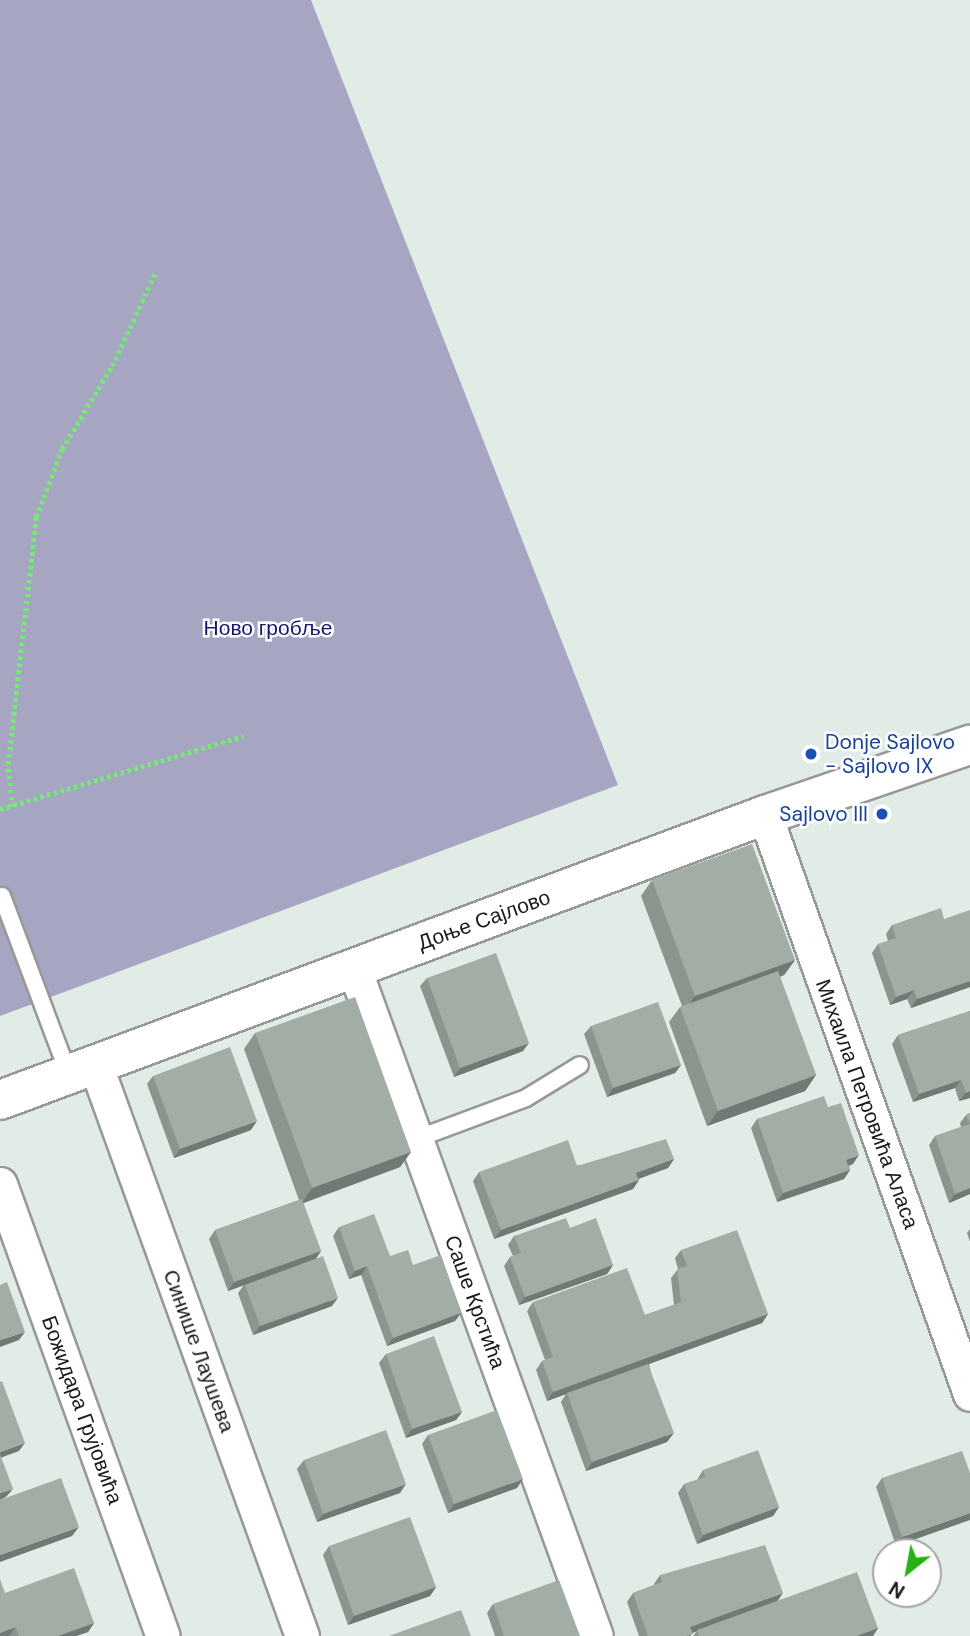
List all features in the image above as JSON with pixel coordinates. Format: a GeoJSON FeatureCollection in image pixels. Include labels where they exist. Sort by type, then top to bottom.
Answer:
{"type":"FeatureCollection","features":[{"type":"Feature","properties":{"kind":"street","name":"Доње Сајлово"},"geometry":{"type":"LineString","coordinates":[[0,1100],[765,815],[970,745]]}},
{"type":"Feature","properties":{"kind":"street","name":"Михаила Петровића Аласа"},"geometry":{"type":"LineString","coordinates":[[765,815],[970,1394]]}},
{"type":"Feature","properties":{"kind":"street","name":"Саше Крстића"},"geometry":{"type":"LineString","coordinates":[[354,968],[596,1636]]}},
{"type":"Feature","properties":{"kind":"street","name":"Синише Лаушева"},"geometry":{"type":"LineString","coordinates":[[96,1066],[302,1636]]}},
{"type":"Feature","properties":{"kind":"street","name":"Божидара Грујовића"},"geometry":{"type":"LineString","coordinates":[[0,1184],[163,1636]]}},
{"type":"Feature","properties":{"kind":"lane"},"geometry":{"type":"LineString","coordinates":[[2,896],[61,1054]]}},
{"type":"Feature","properties":{"kind":"lane"},"geometry":{"type":"LineString","coordinates":[[416,1139],[526,1098],[580,1065]]}},
{"type":"Feature","properties":{"kind":"path"},"geometry":{"type":"LineString","coordinates":[[12,807],[8,764],[36,517],[62,449],[112,366],[156,271]]}},
{"type":"Feature","properties":{"kind":"path"},"geometry":{"type":"LineString","coordinates":[[0,809],[243,736]]}},
{"type":"Feature","properties":{"kind":"green space","name":"Ново гробље"},"geometry":{"type":"Polygon","coordinates":[[[0,0],[311,0],[618,785],[0,1016],[0,0]]]}},
{"type":"Feature","properties":{"kind":"building"},"geometry":{"type":"Polygon","coordinates":[[[752,844],[795,960],[695,996],[652,880],[752,844]]]}},
{"type":"Feature","properties":{"kind":"building"},"geometry":{"type":"Polygon","coordinates":[[[941,908],[944,919],[970,910],[970,981],[917,999],[914,990],[896,997],[878,944],[896,938],[892,925],[941,908]]]}},
{"type":"Feature","properties":{"kind":"building"},"geometry":{"type":"Polygon","coordinates":[[[496,953],[529,1043],[460,1068],[427,978],[496,953]]]}},
{"type":"Feature","properties":{"kind":"building"},"geometry":{"type":"Polygon","coordinates":[[[778,971],[816,1075],[718,1111],[680,1007],[778,971]]]}},
{"type":"Feature","properties":{"kind":"building"},"geometry":{"type":"Polygon","coordinates":[[[355,997],[411,1152],[312,1188],[255,1033],[355,997]]]}},
{"type":"Feature","properties":{"kind":"building"},"geometry":{"type":"Polygon","coordinates":[[[658,1002],[681,1065],[613,1088],[591,1026],[658,1002]]]}},
{"type":"Feature","properties":{"kind":"building"},"geometry":{"type":"Polygon","coordinates":[[[970,1011],[970,1091],[966,1093],[961,1080],[919,1094],[898,1035],[970,1011]]]}},
{"type":"Feature","properties":{"kind":"building"},"geometry":{"type":"Polygon","coordinates":[[[230,1047],[257,1121],[180,1149],[153,1076],[230,1047]]]}},
{"type":"Feature","properties":{"kind":"building"},"geometry":{"type":"Polygon","coordinates":[[[824,1096],[828,1107],[841,1103],[859,1155],[846,1160],[850,1170],[783,1193],[757,1119],[824,1096]]]}},
{"type":"Feature","properties":{"kind":"building"},"geometry":{"type":"Polygon","coordinates":[[[970,1124],[970,1188],[955,1194],[935,1136],[970,1124]]]}},
{"type":"Feature","properties":{"kind":"building"},"geometry":{"type":"Polygon","coordinates":[[[666,1139],[674,1159],[636,1173],[639,1180],[501,1230],[479,1172],[568,1140],[577,1166],[666,1139]]]}},
{"type":"Feature","properties":{"kind":"building"},"geometry":{"type":"Polygon","coordinates":[[[302,1199],[321,1251],[234,1282],[215,1230],[302,1199]]]}},
{"type":"Feature","properties":{"kind":"building"},"geometry":{"type":"Polygon","coordinates":[[[374,1214],[390,1256],[408,1250],[413,1265],[441,1255],[461,1313],[393,1338],[367,1266],[355,1271],[339,1227],[374,1214]]]}},
{"type":"Feature","properties":{"kind":"building"},"geometry":{"type":"Polygon","coordinates":[[[566,1218],[570,1228],[596,1218],[613,1265],[525,1297],[510,1257],[521,1253],[514,1236],[566,1218]]]}},
{"type":"Feature","properties":{"kind":"building"},"geometry":{"type":"Polygon","coordinates":[[[737,1230],[768,1314],[553,1392],[542,1361],[553,1357],[533,1302],[627,1268],[645,1315],[681,1302],[677,1269],[687,1266],[681,1250],[737,1230]]]}},
{"type":"Feature","properties":{"kind":"building"},"geometry":{"type":"Polygon","coordinates":[[[323,1256],[338,1298],[260,1326],[245,1285],[323,1256]]]}},
{"type":"Feature","properties":{"kind":"building"},"geometry":{"type":"Polygon","coordinates":[[[7,1282],[25,1332],[0,1340],[0,1285],[7,1282]]]}},
{"type":"Feature","properties":{"kind":"building"},"geometry":{"type":"Polygon","coordinates":[[[434,1336],[462,1412],[412,1429],[386,1354],[434,1336]]]}},
{"type":"Feature","properties":{"kind":"building"},"geometry":{"type":"Polygon","coordinates":[[[648,1364],[674,1433],[592,1462],[567,1393],[648,1364]]]}},
{"type":"Feature","properties":{"kind":"building"},"geometry":{"type":"Polygon","coordinates":[[[2,1381],[25,1443],[0,1452],[0,1382],[2,1381]]]}},
{"type":"Feature","properties":{"kind":"building"},"geometry":{"type":"Polygon","coordinates":[[[497,1410],[523,1479],[454,1504],[428,1435],[497,1410]]]}},
{"type":"Feature","properties":{"kind":"building"},"geometry":{"type":"Polygon","coordinates":[[[386,1430],[406,1484],[323,1514],[304,1460],[386,1430]]]}},
{"type":"Feature","properties":{"kind":"building"},"geometry":{"type":"Polygon","coordinates":[[[758,1450],[779,1507],[703,1535],[684,1484],[705,1477],[703,1470],[758,1450]]]}},
{"type":"Feature","properties":{"kind":"building"},"geometry":{"type":"Polygon","coordinates":[[[962,1451],[970,1473],[970,1513],[902,1537],[882,1478],[962,1451]]]}},
{"type":"Feature","properties":{"kind":"building"},"geometry":{"type":"Polygon","coordinates":[[[0,1454],[13,1489],[0,1493],[0,1454]]]}},
{"type":"Feature","properties":{"kind":"building"},"geometry":{"type":"Polygon","coordinates":[[[61,1478],[79,1527],[0,1555],[0,1500],[61,1478]]]}},
{"type":"Feature","properties":{"kind":"building"},"geometry":{"type":"Polygon","coordinates":[[[410,1517],[436,1587],[354,1616],[329,1546],[410,1517]]]}},
{"type":"Feature","properties":{"kind":"building"},"geometry":{"type":"Polygon","coordinates":[[[765,1545],[783,1593],[690,1627],[693,1634],[648,1636],[633,1593],[662,1582],[660,1575],[765,1545]]]}},
{"type":"Feature","properties":{"kind":"building"},"geometry":{"type":"Polygon","coordinates":[[[74,1568],[94,1623],[58,1636],[19,1636],[16,1627],[0,1633],[0,1579],[5,1593],[74,1568]]]}},
{"type":"Feature","properties":{"kind":"building"},"geometry":{"type":"Polygon","coordinates":[[[857,1572],[878,1628],[857,1636],[699,1636],[697,1630],[857,1572]]]}},
{"type":"Feature","properties":{"kind":"building"},"geometry":{"type":"Polygon","coordinates":[[[559,1580],[580,1636],[504,1636],[493,1604],[559,1580]]]}},
{"type":"Feature","properties":{"kind":"building"},"geometry":{"type":"Polygon","coordinates":[[[461,1610],[471,1636],[389,1636],[461,1610]]]}},
{"type":"Feature","properties":{"kind":"place","name":"Donje Sajlovo - Sajlovo IX"},"geometry":{"type":"Point","coordinates":[811,754]}},
{"type":"Feature","properties":{"kind":"place","name":"Sajlovo III"},"geometry":{"type":"Point","coordinates":[882,814]}}]}
